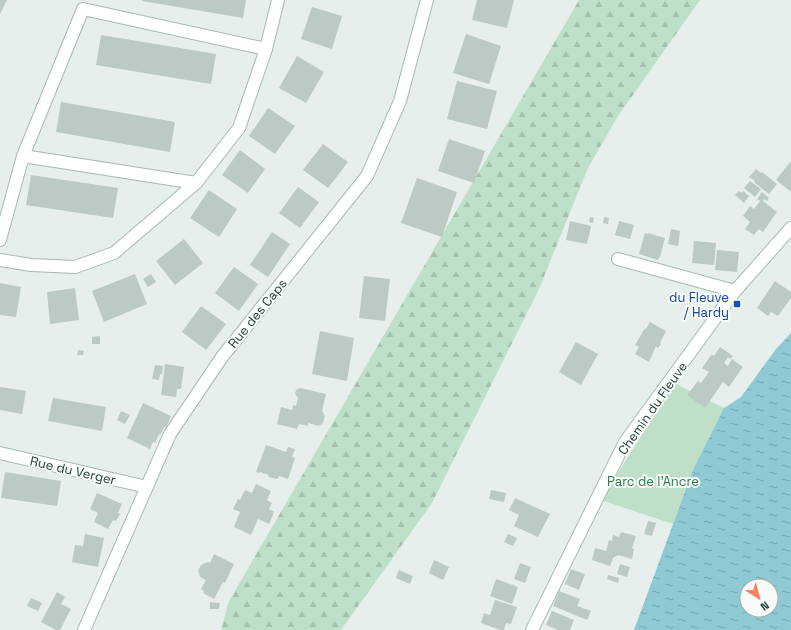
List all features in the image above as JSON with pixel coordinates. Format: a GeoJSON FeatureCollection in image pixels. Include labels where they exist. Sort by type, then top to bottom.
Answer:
{"type":"FeatureCollection","features":[{"type":"Feature","properties":{"kind":"street"},"geometry":{"type":"LineString","coordinates":[[0,260],[31,266],[75,267],[114,253],[196,183],[239,128],[266,49],[278,0]]}},
{"type":"Feature","properties":{"kind":"street","name":"Rue des Caps"},"geometry":{"type":"LineString","coordinates":[[84,630],[170,434],[222,357],[367,176],[400,101],[427,0]]}},
{"type":"Feature","properties":{"kind":"street"},"geometry":{"type":"LineString","coordinates":[[0,240],[23,156],[83,9],[266,49]]}},
{"type":"Feature","properties":{"kind":"street"},"geometry":{"type":"LineString","coordinates":[[23,156],[196,183]]}},
{"type":"Feature","properties":{"kind":"street","name":"Chemin du Fleuve"},"geometry":{"type":"LineString","coordinates":[[532,630],[625,442],[735,291],[791,228]]}},
{"type":"Feature","properties":{"kind":"street"},"geometry":{"type":"LineString","coordinates":[[618,259],[735,291]]}},
{"type":"Feature","properties":{"kind":"street","name":"Rue du Verger"},"geometry":{"type":"LineString","coordinates":[[0,454],[147,487]]}},
{"type":"Feature","properties":{"kind":"green space"},"geometry":{"type":"Polygon","coordinates":[[[579,0],[700,0],[618,116],[588,168],[539,289],[432,503],[341,630],[221,630],[229,601],[579,0]]]}},
{"type":"Feature","properties":{"kind":"green space","name":"Parc de l'Ancre"},"geometry":{"type":"Polygon","coordinates":[[[676,384],[724,408],[693,470],[673,524],[601,500],[676,384]]]}},
{"type":"Feature","properties":{"kind":"water"},"geometry":{"type":"Polygon","coordinates":[[[791,333],[791,630],[634,630],[693,470],[724,408],[741,397],[776,349],[791,333]]]}},
{"type":"Feature","properties":{"kind":"building"},"geometry":{"type":"Polygon","coordinates":[[[0,0],[7,0],[0,14],[0,0]]]}},
{"type":"Feature","properties":{"kind":"building"},"geometry":{"type":"Polygon","coordinates":[[[142,0],[246,0],[243,18],[142,0]]]}},
{"type":"Feature","properties":{"kind":"building"},"geometry":{"type":"Polygon","coordinates":[[[477,0],[514,0],[507,28],[472,20],[477,0]]]}},
{"type":"Feature","properties":{"kind":"building"},"geometry":{"type":"Polygon","coordinates":[[[312,7],[342,16],[332,49],[301,39],[312,7]]]}},
{"type":"Feature","properties":{"kind":"building"},"geometry":{"type":"Polygon","coordinates":[[[466,34],[501,46],[489,84],[453,73],[466,34]]]}},
{"type":"Feature","properties":{"kind":"building"},"geometry":{"type":"Polygon","coordinates":[[[101,35],[216,54],[211,84],[96,65],[101,35]]]}},
{"type":"Feature","properties":{"kind":"building"},"geometry":{"type":"Polygon","coordinates":[[[297,56],[324,72],[306,103],[279,88],[297,56]]]}},
{"type":"Feature","properties":{"kind":"building"},"geometry":{"type":"Polygon","coordinates":[[[457,81],[497,91],[487,129],[447,119],[457,81]]]}},
{"type":"Feature","properties":{"kind":"building"},"geometry":{"type":"Polygon","coordinates":[[[61,102],[175,122],[170,152],[56,132],[61,102]]]}},
{"type":"Feature","properties":{"kind":"building"},"geometry":{"type":"Polygon","coordinates":[[[268,108],[295,126],[275,154],[249,136],[268,108]]]}},
{"type":"Feature","properties":{"kind":"building"},"geometry":{"type":"Polygon","coordinates":[[[449,139],[485,151],[474,183],[438,171],[449,139]]]}},
{"type":"Feature","properties":{"kind":"building"},"geometry":{"type":"Polygon","coordinates":[[[323,144],[348,162],[328,188],[303,170],[323,144]]]}},
{"type":"Feature","properties":{"kind":"building"},"geometry":{"type":"Polygon","coordinates":[[[240,150],[265,169],[248,193],[222,175],[240,150]]]}},
{"type":"Feature","properties":{"kind":"building"},"geometry":{"type":"Polygon","coordinates":[[[791,161],[791,192],[776,180],[791,161]]]}},
{"type":"Feature","properties":{"kind":"building"},"geometry":{"type":"Polygon","coordinates":[[[756,169],[777,184],[769,194],[749,177],[756,169]]]}},
{"type":"Feature","properties":{"kind":"building"},"geometry":{"type":"Polygon","coordinates":[[[31,175],[118,188],[113,218],[26,205],[31,175]]]}},
{"type":"Feature","properties":{"kind":"building"},"geometry":{"type":"Polygon","coordinates":[[[417,178],[457,192],[442,237],[401,223],[417,178]]]}},
{"type":"Feature","properties":{"kind":"building"},"geometry":{"type":"Polygon","coordinates":[[[750,181],[761,189],[755,197],[744,188],[750,181]]]}},
{"type":"Feature","properties":{"kind":"building"},"geometry":{"type":"Polygon","coordinates":[[[298,187],[319,202],[300,228],[279,213],[298,187]]]}},
{"type":"Feature","properties":{"kind":"building"},"geometry":{"type":"Polygon","coordinates":[[[209,190],[237,209],[219,237],[190,218],[209,190]]]}},
{"type":"Feature","properties":{"kind":"building"},"geometry":{"type":"Polygon","coordinates":[[[739,191],[742,193],[743,191],[749,196],[744,203],[735,195],[739,191]]]}},
{"type":"Feature","properties":{"kind":"building"},"geometry":{"type":"Polygon","coordinates":[[[762,192],[769,198],[767,201],[764,199],[763,201],[777,212],[763,232],[759,229],[754,235],[745,229],[750,222],[743,216],[750,206],[754,209],[760,201],[757,199],[762,192]]]}},
{"type":"Feature","properties":{"kind":"building"},"geometry":{"type":"Polygon","coordinates":[[[590,217],[594,218],[593,223],[589,222],[590,217]]]}},
{"type":"Feature","properties":{"kind":"building"},"geometry":{"type":"Polygon","coordinates":[[[604,217],[609,218],[608,224],[603,223],[604,217]]]}},
{"type":"Feature","properties":{"kind":"building"},"geometry":{"type":"Polygon","coordinates":[[[570,221],[591,226],[587,244],[566,240],[570,221]]]}},
{"type":"Feature","properties":{"kind":"building"},"geometry":{"type":"Polygon","coordinates":[[[619,221],[634,225],[630,239],[615,235],[619,221]]]}},
{"type":"Feature","properties":{"kind":"building"},"geometry":{"type":"Polygon","coordinates":[[[671,229],[680,231],[678,246],[668,244],[671,229]]]}},
{"type":"Feature","properties":{"kind":"building"},"geometry":{"type":"Polygon","coordinates":[[[272,232],[290,244],[268,277],[250,265],[272,232]]]}},
{"type":"Feature","properties":{"kind":"building"},"geometry":{"type":"Polygon","coordinates":[[[645,233],[665,238],[658,260],[639,254],[645,233]]]}},
{"type":"Feature","properties":{"kind":"building"},"geometry":{"type":"Polygon","coordinates":[[[184,239],[203,263],[175,285],[156,261],[184,239]]]}},
{"type":"Feature","properties":{"kind":"building"},"geometry":{"type":"Polygon","coordinates":[[[694,241],[716,243],[714,265],[692,263],[694,241]]]}},
{"type":"Feature","properties":{"kind":"building"},"geometry":{"type":"Polygon","coordinates":[[[717,250],[739,252],[737,272],[715,270],[717,250]]]}},
{"type":"Feature","properties":{"kind":"building"},"geometry":{"type":"Polygon","coordinates":[[[234,267],[258,284],[239,311],[215,293],[234,267]]]}},
{"type":"Feature","properties":{"kind":"building"},"geometry":{"type":"Polygon","coordinates":[[[135,274],[147,304],[104,322],[92,291],[135,274]]]}},
{"type":"Feature","properties":{"kind":"building"},"geometry":{"type":"Polygon","coordinates":[[[151,274],[156,282],[148,287],[143,279],[151,274]]]}},
{"type":"Feature","properties":{"kind":"building"},"geometry":{"type":"Polygon","coordinates":[[[364,276],[390,279],[385,321],[359,318],[364,276]]]}},
{"type":"Feature","properties":{"kind":"building"},"geometry":{"type":"Polygon","coordinates":[[[775,281],[791,292],[791,298],[778,316],[771,312],[768,316],[757,308],[775,281]]]}},
{"type":"Feature","properties":{"kind":"building"},"geometry":{"type":"Polygon","coordinates":[[[0,283],[21,287],[16,317],[0,315],[0,283]]]}},
{"type":"Feature","properties":{"kind":"building"},"geometry":{"type":"Polygon","coordinates":[[[75,288],[79,320],[50,324],[47,292],[75,288]]]}},
{"type":"Feature","properties":{"kind":"building"},"geometry":{"type":"Polygon","coordinates":[[[201,306],[226,324],[206,350],[182,332],[201,306]]]}},
{"type":"Feature","properties":{"kind":"building"},"geometry":{"type":"Polygon","coordinates":[[[650,322],[666,331],[660,343],[661,344],[658,348],[656,346],[649,362],[635,354],[639,347],[635,345],[650,322]]]}},
{"type":"Feature","properties":{"kind":"building"},"geometry":{"type":"Polygon","coordinates":[[[320,331],[354,338],[347,381],[312,374],[320,331]]]}},
{"type":"Feature","properties":{"kind":"building"},"geometry":{"type":"Polygon","coordinates":[[[100,336],[100,344],[92,344],[92,337],[100,336]]]}},
{"type":"Feature","properties":{"kind":"building"},"geometry":{"type":"Polygon","coordinates":[[[576,342],[598,354],[581,385],[559,372],[576,342]]]}},
{"type":"Feature","properties":{"kind":"building"},"geometry":{"type":"Polygon","coordinates":[[[720,347],[733,356],[730,359],[728,357],[724,363],[728,366],[732,359],[743,367],[729,387],[723,382],[705,408],[687,395],[698,381],[701,383],[709,372],[702,368],[712,354],[714,356],[720,347]]]}},
{"type":"Feature","properties":{"kind":"building"},"geometry":{"type":"Polygon","coordinates":[[[78,350],[84,351],[83,355],[77,355],[78,350]]]}},
{"type":"Feature","properties":{"kind":"building"},"geometry":{"type":"Polygon","coordinates":[[[165,364],[184,367],[181,389],[177,389],[176,397],[161,395],[165,364]]]}},
{"type":"Feature","properties":{"kind":"building"},"geometry":{"type":"Polygon","coordinates":[[[155,365],[163,366],[162,374],[160,374],[159,380],[152,379],[155,365]]]}},
{"type":"Feature","properties":{"kind":"building"},"geometry":{"type":"Polygon","coordinates":[[[0,387],[26,391],[22,414],[0,410],[0,387]]]}},
{"type":"Feature","properties":{"kind":"building"},"geometry":{"type":"Polygon","coordinates":[[[300,388],[326,394],[322,411],[325,416],[323,423],[319,426],[308,423],[308,426],[299,424],[297,429],[277,424],[281,407],[292,410],[293,405],[296,406],[298,398],[295,394],[296,390],[300,388]]]}},
{"type":"Feature","properties":{"kind":"building"},"geometry":{"type":"Polygon","coordinates":[[[53,398],[106,407],[102,431],[48,421],[53,398]]]}},
{"type":"Feature","properties":{"kind":"building"},"geometry":{"type":"Polygon","coordinates":[[[143,403],[171,416],[166,428],[164,427],[155,443],[153,442],[150,449],[127,438],[143,403]]]}},
{"type":"Feature","properties":{"kind":"building"},"geometry":{"type":"Polygon","coordinates":[[[121,411],[130,415],[125,424],[117,420],[121,411]]]}},
{"type":"Feature","properties":{"kind":"building"},"geometry":{"type":"Polygon","coordinates":[[[266,445],[286,452],[288,447],[295,449],[292,457],[295,458],[288,479],[279,476],[277,479],[268,477],[269,475],[260,472],[256,472],[266,445]]]}},
{"type":"Feature","properties":{"kind":"building"},"geometry":{"type":"Polygon","coordinates":[[[5,472],[61,481],[57,506],[1,498],[5,472]]]}},
{"type":"Feature","properties":{"kind":"building"},"geometry":{"type":"Polygon","coordinates":[[[256,484],[271,491],[267,500],[272,503],[269,509],[274,512],[269,524],[258,519],[251,535],[234,527],[240,512],[233,509],[245,490],[252,493],[256,484]]]}},
{"type":"Feature","properties":{"kind":"building"},"geometry":{"type":"Polygon","coordinates":[[[491,490],[506,493],[504,502],[489,499],[491,490]]]}},
{"type":"Feature","properties":{"kind":"building"},"geometry":{"type":"Polygon","coordinates":[[[97,493],[122,504],[118,513],[120,514],[116,521],[113,520],[108,529],[94,522],[98,513],[90,509],[97,493]]]}},
{"type":"Feature","properties":{"kind":"building"},"geometry":{"type":"Polygon","coordinates":[[[515,498],[550,514],[538,537],[514,526],[519,515],[509,510],[515,498]]]}},
{"type":"Feature","properties":{"kind":"building"},"geometry":{"type":"Polygon","coordinates":[[[648,521],[656,523],[652,536],[644,534],[648,521]]]}},
{"type":"Feature","properties":{"kind":"building"},"geometry":{"type":"Polygon","coordinates":[[[621,532],[636,536],[632,548],[634,549],[632,559],[618,555],[613,558],[610,566],[592,560],[595,548],[606,551],[609,540],[612,541],[613,535],[619,537],[621,532]]]}},
{"type":"Feature","properties":{"kind":"building"},"geometry":{"type":"Polygon","coordinates":[[[85,534],[104,538],[98,567],[72,562],[75,545],[83,546],[85,534]]]}},
{"type":"Feature","properties":{"kind":"building"},"geometry":{"type":"Polygon","coordinates":[[[508,534],[517,538],[513,546],[504,542],[508,534]]]}},
{"type":"Feature","properties":{"kind":"building"},"geometry":{"type":"Polygon","coordinates":[[[214,554],[234,564],[225,583],[223,582],[214,599],[203,593],[204,591],[201,589],[206,580],[200,577],[198,571],[201,565],[208,562],[210,563],[214,554]]]}},
{"type":"Feature","properties":{"kind":"building"},"geometry":{"type":"Polygon","coordinates":[[[434,560],[449,567],[443,580],[429,573],[434,560]]]}},
{"type":"Feature","properties":{"kind":"building"},"geometry":{"type":"Polygon","coordinates":[[[520,563],[531,567],[525,583],[514,579],[520,563]]]}},
{"type":"Feature","properties":{"kind":"building"},"geometry":{"type":"Polygon","coordinates":[[[620,564],[630,567],[627,577],[617,574],[620,564]]]}},
{"type":"Feature","properties":{"kind":"building"},"geometry":{"type":"Polygon","coordinates":[[[571,569],[585,574],[579,590],[565,584],[571,569]]]}},
{"type":"Feature","properties":{"kind":"building"},"geometry":{"type":"Polygon","coordinates":[[[399,570],[413,576],[410,584],[396,578],[399,570]]]}},
{"type":"Feature","properties":{"kind":"building"},"geometry":{"type":"Polygon","coordinates":[[[608,575],[619,578],[618,583],[607,579],[608,575]]]}},
{"type":"Feature","properties":{"kind":"building"},"geometry":{"type":"Polygon","coordinates":[[[496,579],[518,587],[512,604],[490,596],[496,579]]]}},
{"type":"Feature","properties":{"kind":"building"},"geometry":{"type":"Polygon","coordinates":[[[559,591],[580,599],[577,606],[591,611],[587,620],[553,606],[559,591]]]}},
{"type":"Feature","properties":{"kind":"building"},"geometry":{"type":"Polygon","coordinates":[[[57,592],[65,597],[61,604],[71,609],[60,630],[56,630],[41,622],[57,592]]]}},
{"type":"Feature","properties":{"kind":"building"},"geometry":{"type":"Polygon","coordinates":[[[31,598],[42,603],[38,611],[27,606],[31,598]]]}},
{"type":"Feature","properties":{"kind":"building"},"geometry":{"type":"Polygon","coordinates":[[[495,600],[517,607],[511,624],[506,623],[504,630],[481,623],[484,613],[490,615],[495,600]]]}},
{"type":"Feature","properties":{"kind":"building"},"geometry":{"type":"Polygon","coordinates":[[[210,602],[220,603],[219,609],[210,609],[210,602]]]}},
{"type":"Feature","properties":{"kind":"building"},"geometry":{"type":"Polygon","coordinates":[[[552,611],[574,620],[570,630],[558,630],[546,625],[552,611]]]}},
{"type":"Feature","properties":{"kind":"place","name":"du Fleuve / Hardy"},"geometry":{"type":"Point","coordinates":[737,304]}}]}
